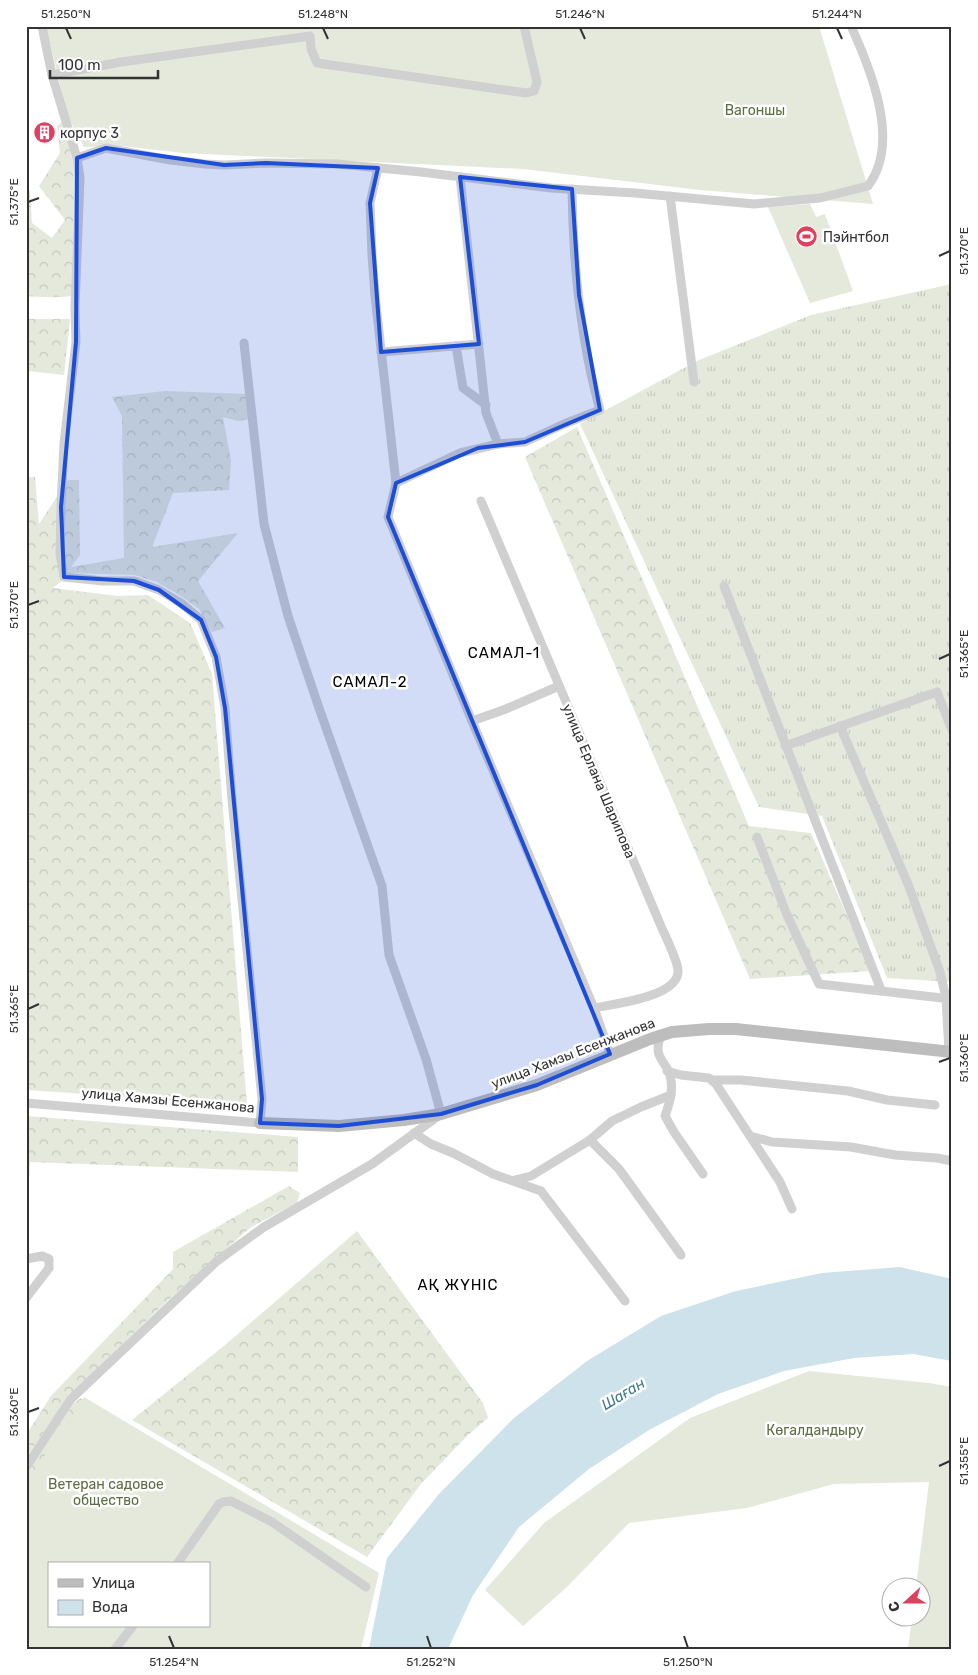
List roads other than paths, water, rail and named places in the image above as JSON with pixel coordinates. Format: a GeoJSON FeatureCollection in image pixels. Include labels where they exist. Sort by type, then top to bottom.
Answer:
{"type":"FeatureCollection","features":[{"type":"Feature","properties":{"kind":"street"},"geometry":{"type":"LineString","coordinates":[[42,26],[52,75],[78,158],[80,178],[75,307],[76,342],[64,443],[61,507],[60,554],[64,577],[103,581],[134,581],[159,590],[181,603],[201,620],[216,657],[225,708],[232,800],[262,1099],[260,1123]]}},
{"type":"Feature","properties":{"kind":"street"},"geometry":{"type":"LineString","coordinates":[[52,75],[121,62],[310,36],[311,49],[317,63],[526,93],[534,91],[537,82],[524,26]]}},
{"type":"Feature","properties":{"kind":"street"},"geometry":{"type":"LineString","coordinates":[[78,158],[106,148],[170,160],[224,165],[266,162],[338,164],[572,189],[754,204],[820,198],[868,186],[881,161],[884,137],[880,110],[866,58],[851,26]]}},
{"type":"Feature","properties":{"kind":"street"},"geometry":{"type":"LineString","coordinates":[[378,168],[370,203],[375,296],[396,483],[388,517],[594,1008],[610,1054]]}},
{"type":"Feature","properties":{"kind":"street"},"geometry":{"type":"LineString","coordinates":[[460,177],[486,413],[498,444]]}},
{"type":"Feature","properties":{"kind":"street"},"geometry":{"type":"LineString","coordinates":[[396,483],[460,453],[498,444],[525,442],[600,410],[590,366],[574,250],[572,189]]}},
{"type":"Feature","properties":{"kind":"street"},"geometry":{"type":"LineString","coordinates":[[670,196],[694,382]]}},
{"type":"Feature","properties":{"kind":"street"},"geometry":{"type":"LineString","coordinates":[[26,1466],[71,1399],[217,1262],[264,1227],[372,1164],[441,1114],[426,1059],[389,956],[382,886],[318,708],[288,616],[264,524],[244,344]]}},
{"type":"Feature","properties":{"kind":"street"},"geometry":{"type":"LineString","coordinates":[[381,352],[479,344]]}},
{"type":"Feature","properties":{"kind":"street"},"geometry":{"type":"LineString","coordinates":[[456,346],[463,388],[486,405]]}},
{"type":"Feature","properties":{"kind":"street","name":"улица Ерлана Шарипова"},"geometry":{"type":"LineString","coordinates":[[480,501],[678,970],[674,983],[666,989],[634,1000],[594,1008]]}},
{"type":"Feature","properties":{"kind":"street"},"geometry":{"type":"LineString","coordinates":[[724,586],[881,990]]}},
{"type":"Feature","properties":{"kind":"street"},"geometry":{"type":"LineString","coordinates":[[472,721],[506,709],[559,686]]}},
{"type":"Feature","properties":{"kind":"street"},"geometry":{"type":"LineString","coordinates":[[786,746],[936,692],[952,730]]}},
{"type":"Feature","properties":{"kind":"street"},"geometry":{"type":"LineString","coordinates":[[840,726],[908,884],[940,972],[949,999],[950,1052]]}},
{"type":"Feature","properties":{"kind":"street"},"geometry":{"type":"LineString","coordinates":[[757,837],[787,915],[819,984],[949,999]]}},
{"type":"Feature","properties":{"kind":"street","name":"улица Хамзы Есенжанова"},"geometry":{"type":"LineString","coordinates":[[26,1103],[260,1123],[340,1126],[404,1120],[441,1114],[537,1085],[610,1054],[672,1032],[736,1029],[950,1052]]}},
{"type":"Feature","properties":{"kind":"street"},"geometry":{"type":"LineString","coordinates":[[661,1035],[658,1045],[659,1057],[671,1078],[671,1095],[666,1116],[674,1132],[703,1174]]}},
{"type":"Feature","properties":{"kind":"street"},"geometry":{"type":"LineString","coordinates":[[667,1071],[712,1080],[741,1080],[848,1091],[887,1100],[936,1105]]}},
{"type":"Feature","properties":{"kind":"street"},"geometry":{"type":"LineString","coordinates":[[712,1080],[780,1182],[792,1209]]}},
{"type":"Feature","properties":{"kind":"street"},"geometry":{"type":"LineString","coordinates":[[514,1181],[531,1176],[590,1140],[612,1121],[671,1095]]}},
{"type":"Feature","properties":{"kind":"street"},"geometry":{"type":"LineString","coordinates":[[414,1134],[493,1174],[542,1191],[625,1301]]}},
{"type":"Feature","properties":{"kind":"street"},"geometry":{"type":"LineString","coordinates":[[750,1136],[772,1142],[851,1147],[895,1155],[952,1161]]}},
{"type":"Feature","properties":{"kind":"street"},"geometry":{"type":"LineString","coordinates":[[590,1140],[619,1168],[681,1255]]}},
{"type":"Feature","properties":{"kind":"street"},"geometry":{"type":"LineString","coordinates":[[26,1259],[42,1256],[49,1259],[50,1268],[26,1298]]}},
{"type":"Feature","properties":{"kind":"street"},"geometry":{"type":"LineString","coordinates":[[178,1562],[219,1504],[231,1501],[272,1522],[366,1587]]}},
{"type":"Feature","properties":{"kind":"street"},"geometry":{"type":"LineString","coordinates":[[115,1649],[131,1628]]}},
{"type":"Feature","properties":{"kind":"water","name":"Шаған"},"geometry":{"type":"Polygon","coordinates":[[[900,1267],[952,1279],[952,1361],[913,1354],[854,1358],[784,1371],[718,1394],[649,1430],[589,1469],[519,1527],[473,1595],[448,1649],[369,1649],[387,1558],[439,1494],[514,1418],[587,1361],[661,1316],[736,1291],[822,1273],[900,1267]]]}},
{"type":"Feature","properties":{"kind":"place","name":"корпус 3"},"geometry":{"type":"Point","coordinates":[44,133]}},
{"type":"Feature","properties":{"kind":"place","name":"Пэйнтбол"},"geometry":{"type":"Point","coordinates":[807,237]}},
{"type":"Feature","properties":{"kind":"district","name":"САМАЛ-1"},"geometry":{"type":"Point","coordinates":[504,653]}},
{"type":"Feature","properties":{"kind":"district","name":"САМАЛ-2"},"geometry":{"type":"Point","coordinates":[370,682]}},
{"type":"Feature","properties":{"kind":"district","name":"АҚ ЖҮНІС"},"geometry":{"type":"Point","coordinates":[458,1285]}},
{"type":"Feature","properties":{"kind":"park label","name":"Вагоншы"},"geometry":{"type":"Point","coordinates":[755,110]}},
{"type":"Feature","properties":{"kind":"park label","name":"Көгалдандыру"},"geometry":{"type":"Point","coordinates":[815,1430]}},
{"type":"Feature","properties":{"kind":"park label","name":"Ветеран садовое общество"},"geometry":{"type":"Point","coordinates":[106,1492]}}]}
